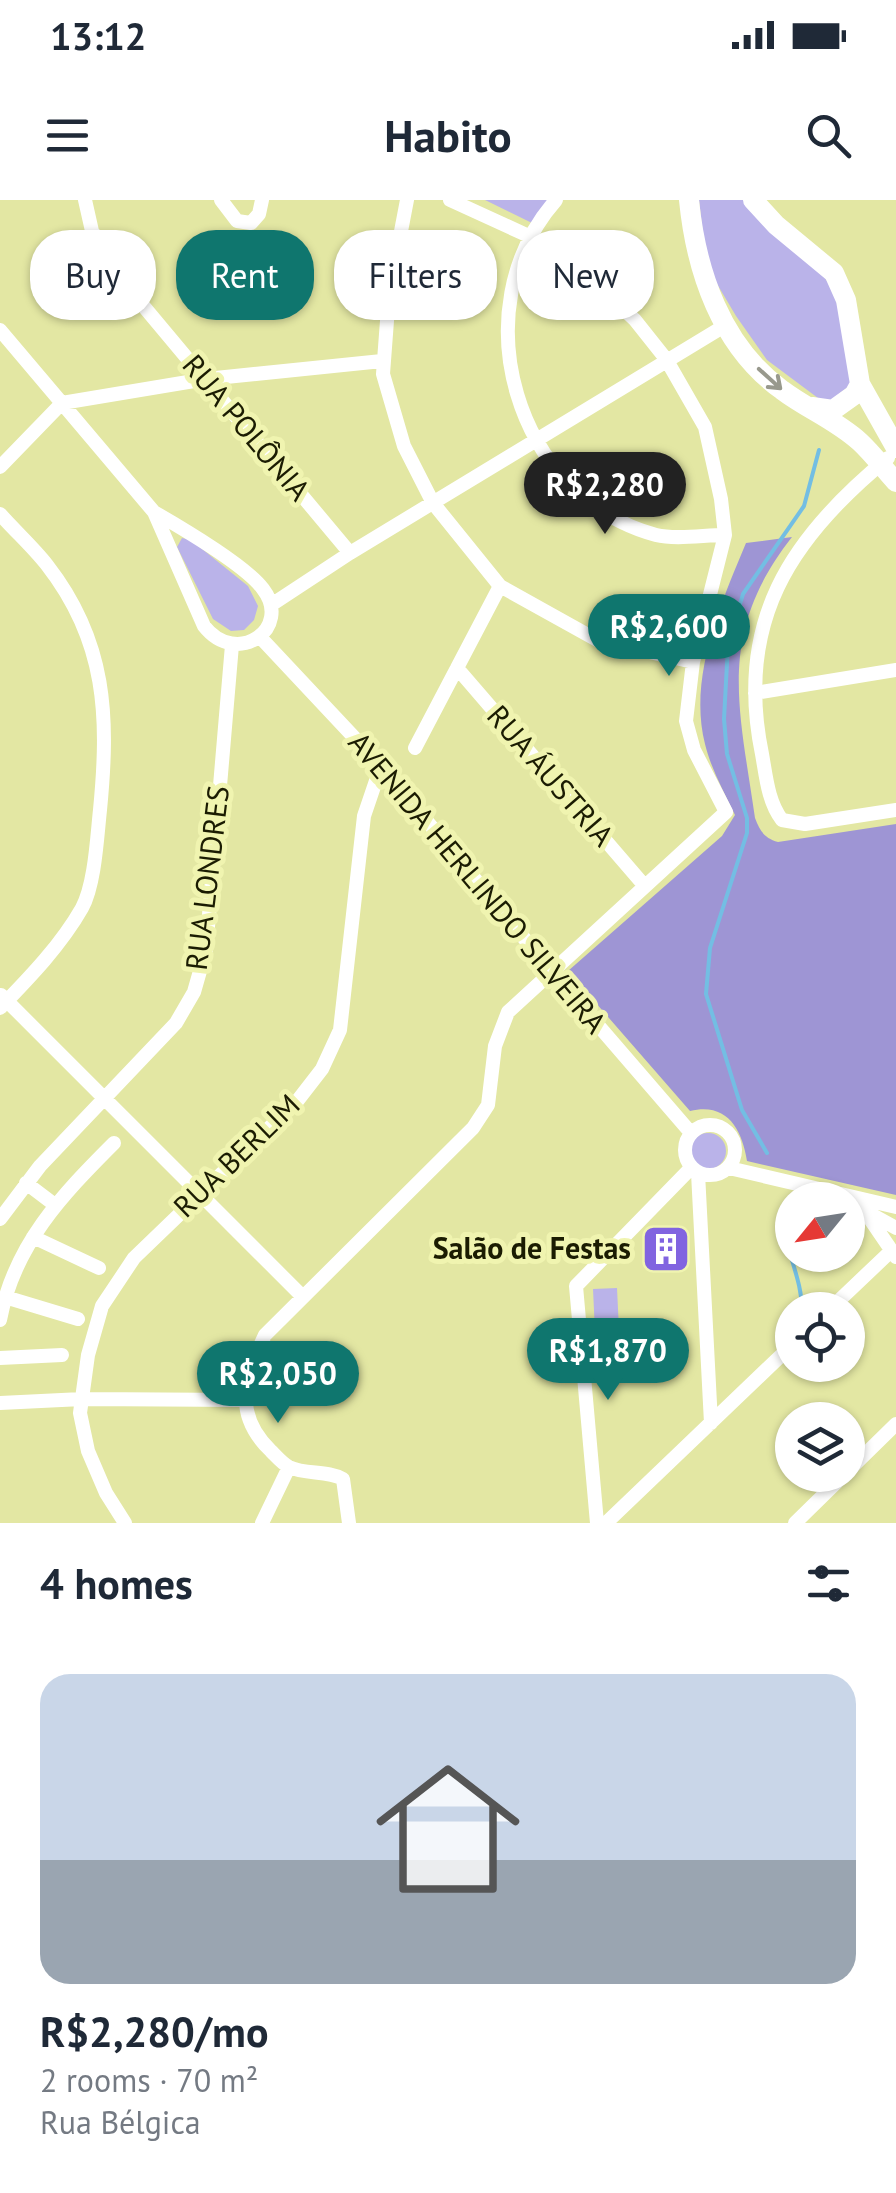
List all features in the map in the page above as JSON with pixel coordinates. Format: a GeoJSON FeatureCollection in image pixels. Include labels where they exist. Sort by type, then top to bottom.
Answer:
{"type":"FeatureCollection","features":[{"type":"Feature","properties":{"kind":"street","name":"RUA POLÔNIA"},"geometry":{"type":"LineString","coordinates":[[84,200],[92,231],[125,284],[350,553]]}},
{"type":"Feature","properties":{"kind":"street"},"geometry":{"type":"LineString","coordinates":[[222,200],[238,222],[251,223],[259,214],[262,200]]}},
{"type":"Feature","properties":{"kind":"street"},"geometry":{"type":"LineString","coordinates":[[407,200],[389,294],[383,374],[404,446],[433,503],[500,586],[597,640],[693,662]]}},
{"type":"Feature","properties":{"kind":"street"},"geometry":{"type":"LineString","coordinates":[[450,200],[518,230]]}},
{"type":"Feature","properties":{"kind":"street"},"geometry":{"type":"LineString","coordinates":[[535,230],[556,200]]}},
{"type":"Feature","properties":{"kind":"street"},"geometry":{"type":"LineString","coordinates":[[689,200],[693,238],[708,294],[754,365],[781,390],[860,442],[891,455]]}},
{"type":"Feature","properties":{"kind":"street"},"geometry":{"type":"LineString","coordinates":[[752,200],[834,273],[846,300],[860,384],[891,455],[896,482]]}},
{"type":"Feature","properties":{"kind":"street"},"geometry":{"type":"LineString","coordinates":[[517,277],[508,316],[509,358],[516,398],[534,440],[557,472],[620,521],[659,536],[725,535]]}},
{"type":"Feature","properties":{"kind":"street"},"geometry":{"type":"LineString","coordinates":[[349,1523],[343,1479],[289,1467],[255,1432],[244,1400],[248,1371],[265,1336],[472,1128],[488,1105],[496,1046],[508,1012],[726,812],[694,750],[686,721],[693,662],[725,535],[721,498],[705,428],[666,359],[635,320]]}},
{"type":"Feature","properties":{"kind":"street"},"geometry":{"type":"LineString","coordinates":[[271,605],[726,325]]}},
{"type":"Feature","properties":{"kind":"street"},"geometry":{"type":"LineString","coordinates":[[0,330],[154,512],[204,626],[212,636],[232,645],[260,637],[268,626],[271,605],[260,584],[186,530],[154,512]]}},
{"type":"Feature","properties":{"kind":"street"},"geometry":{"type":"LineString","coordinates":[[0,468],[62,403],[206,380],[382,361]]}},
{"type":"Feature","properties":{"kind":"street"},"geometry":{"type":"LineString","coordinates":[[810,407],[833,410],[854,395],[860,384]]}},
{"type":"Feature","properties":{"kind":"street"},"geometry":{"type":"LineString","coordinates":[[891,455],[835,506],[789,563],[760,630],[755,693],[758,737],[771,798],[782,820],[806,824],[896,810]]}},
{"type":"Feature","properties":{"kind":"street"},"geometry":{"type":"LineString","coordinates":[[0,514],[47,565],[78,611],[93,648],[104,696],[106,750],[96,845],[84,904],[57,946],[2,1001],[302,1296]]}},
{"type":"Feature","properties":{"kind":"street"},"geometry":{"type":"LineString","coordinates":[[168,544],[186,530]]}},
{"type":"Feature","properties":{"kind":"street"},"geometry":{"type":"LineString","coordinates":[[415,748],[500,586]]}},
{"type":"Feature","properties":{"kind":"street","name":"AVENIDA HERLINDO SILVEIRA"},"geometry":{"type":"LineString","coordinates":[[260,637],[381,766],[691,1133]]}},
{"type":"Feature","properties":{"kind":"street","name":"RUA LONDRES"},"geometry":{"type":"LineString","coordinates":[[0,1219],[26,1183],[102,1097],[176,1023],[194,992],[206,950],[232,645]]}},
{"type":"Feature","properties":{"kind":"street","name":"RUA ÁUSTRIA"},"geometry":{"type":"LineString","coordinates":[[456,668],[644,884]]}},
{"type":"Feature","properties":{"kind":"street"},"geometry":{"type":"LineString","coordinates":[[755,693],[896,670]]}},
{"type":"Feature","properties":{"kind":"street","name":"RUA BERLIM"},"geometry":{"type":"LineString","coordinates":[[126,1523],[106,1493],[88,1451],[80,1413],[88,1354],[102,1306],[134,1258],[298,1100],[322,1069],[340,1030],[364,816],[381,766]]}},
{"type":"Feature","properties":{"kind":"street"},"geometry":{"type":"LineString","coordinates":[[710,1423],[694,1171],[684,1154],[691,1133],[713,1125],[728,1132],[735,1146],[729,1168]]}},
{"type":"Feature","properties":{"kind":"street"},"geometry":{"type":"LineString","coordinates":[[0,1320],[14,1269],[33,1237],[55,1205],[114,1143]]}},
{"type":"Feature","properties":{"kind":"street"},"geometry":{"type":"LineString","coordinates":[[694,1171],[714,1176],[729,1168],[779,1182]]}},
{"type":"Feature","properties":{"kind":"street"},"geometry":{"type":"LineString","coordinates":[[597,1523],[576,1286],[694,1171]]}},
{"type":"Feature","properties":{"kind":"street"},"geometry":{"type":"LineString","coordinates":[[26,1183],[55,1205]]}},
{"type":"Feature","properties":{"kind":"street"},"geometry":{"type":"LineString","coordinates":[[865,1205],[896,1207]]}},
{"type":"Feature","properties":{"kind":"street"},"geometry":{"type":"LineString","coordinates":[[865,1208],[896,1228]]}},
{"type":"Feature","properties":{"kind":"street"},"geometry":{"type":"LineString","coordinates":[[850,1292],[894,1254],[865,1212]]}},
{"type":"Feature","properties":{"kind":"street"},"geometry":{"type":"LineString","coordinates":[[33,1237],[99,1268]]}},
{"type":"Feature","properties":{"kind":"street"},"geometry":{"type":"LineString","coordinates":[[4,1296],[78,1319]]}},
{"type":"Feature","properties":{"kind":"street"},"geometry":{"type":"LineString","coordinates":[[0,1358],[62,1355]]}},
{"type":"Feature","properties":{"kind":"street"},"geometry":{"type":"LineString","coordinates":[[606,1523],[775,1361]]}},
{"type":"Feature","properties":{"kind":"street"},"geometry":{"type":"LineString","coordinates":[[0,1404],[244,1400]]}},
{"type":"Feature","properties":{"kind":"street"},"geometry":{"type":"LineString","coordinates":[[865,1454],[896,1424]]}},
{"type":"Feature","properties":{"kind":"street"},"geometry":{"type":"LineString","coordinates":[[262,1523],[289,1467]]}},
{"type":"Feature","properties":{"kind":"street"},"geometry":{"type":"LineString","coordinates":[[795,1523],[827,1492]]}},
{"type":"Feature","properties":{"kind":"shaded area"},"geometry":{"type":"Polygon","coordinates":[[[485,200],[550,200],[532,223],[485,200]]]}},
{"type":"Feature","properties":{"kind":"shaded area"},"geometry":{"type":"Polygon","coordinates":[[[699,200],[743,200],[826,279],[839,313],[853,383],[826,404],[767,360],[736,316],[707,267],[699,200]]]}},
{"type":"Feature","properties":{"kind":"shaded area"},"geometry":{"type":"Polygon","coordinates":[[[792,537],[768,572],[752,606],[739,672],[743,740],[759,827],[778,842],[896,824],[896,1195],[865,1188],[865,1182],[839,1182],[747,1161],[731,1121],[714,1111],[690,1111],[568,971],[722,836],[735,815],[705,744],[701,693],[710,641],[746,543],[792,537]]]}},
{"type":"Feature","properties":{"kind":"shaded area"},"geometry":{"type":"Polygon","coordinates":[[[182,538],[191,540],[248,586],[258,606],[254,620],[244,630],[231,631],[213,619],[177,547],[182,538]]]}},
{"type":"Feature","properties":{"kind":"shaded area"},"geometry":{"type":"Polygon","coordinates":[[[708,1133],[721,1138],[726,1151],[721,1164],[708,1169],[695,1164],[690,1151],[695,1138],[708,1133]]]}},
{"type":"Feature","properties":{"kind":"shaded area"},"geometry":{"type":"Polygon","coordinates":[[[617,1288],[619,1330],[595,1332],[593,1289],[617,1288]]]}},
{"type":"Feature","properties":{"kind":"waterway"},"geometry":{"type":"LineString","coordinates":[[767,1153],[742,1110],[706,994],[710,948],[747,833],[747,818],[727,754],[724,719],[728,645],[743,594],[804,506],[819,450]]}},
{"type":"Feature","properties":{"kind":"waterway"},"geometry":{"type":"LineString","coordinates":[[795,1272],[800,1292]]}},
{"type":"Feature","properties":{"kind":"place","name":"Salão de Festas"},"geometry":{"type":"Point","coordinates":[666,1249]}}]}
